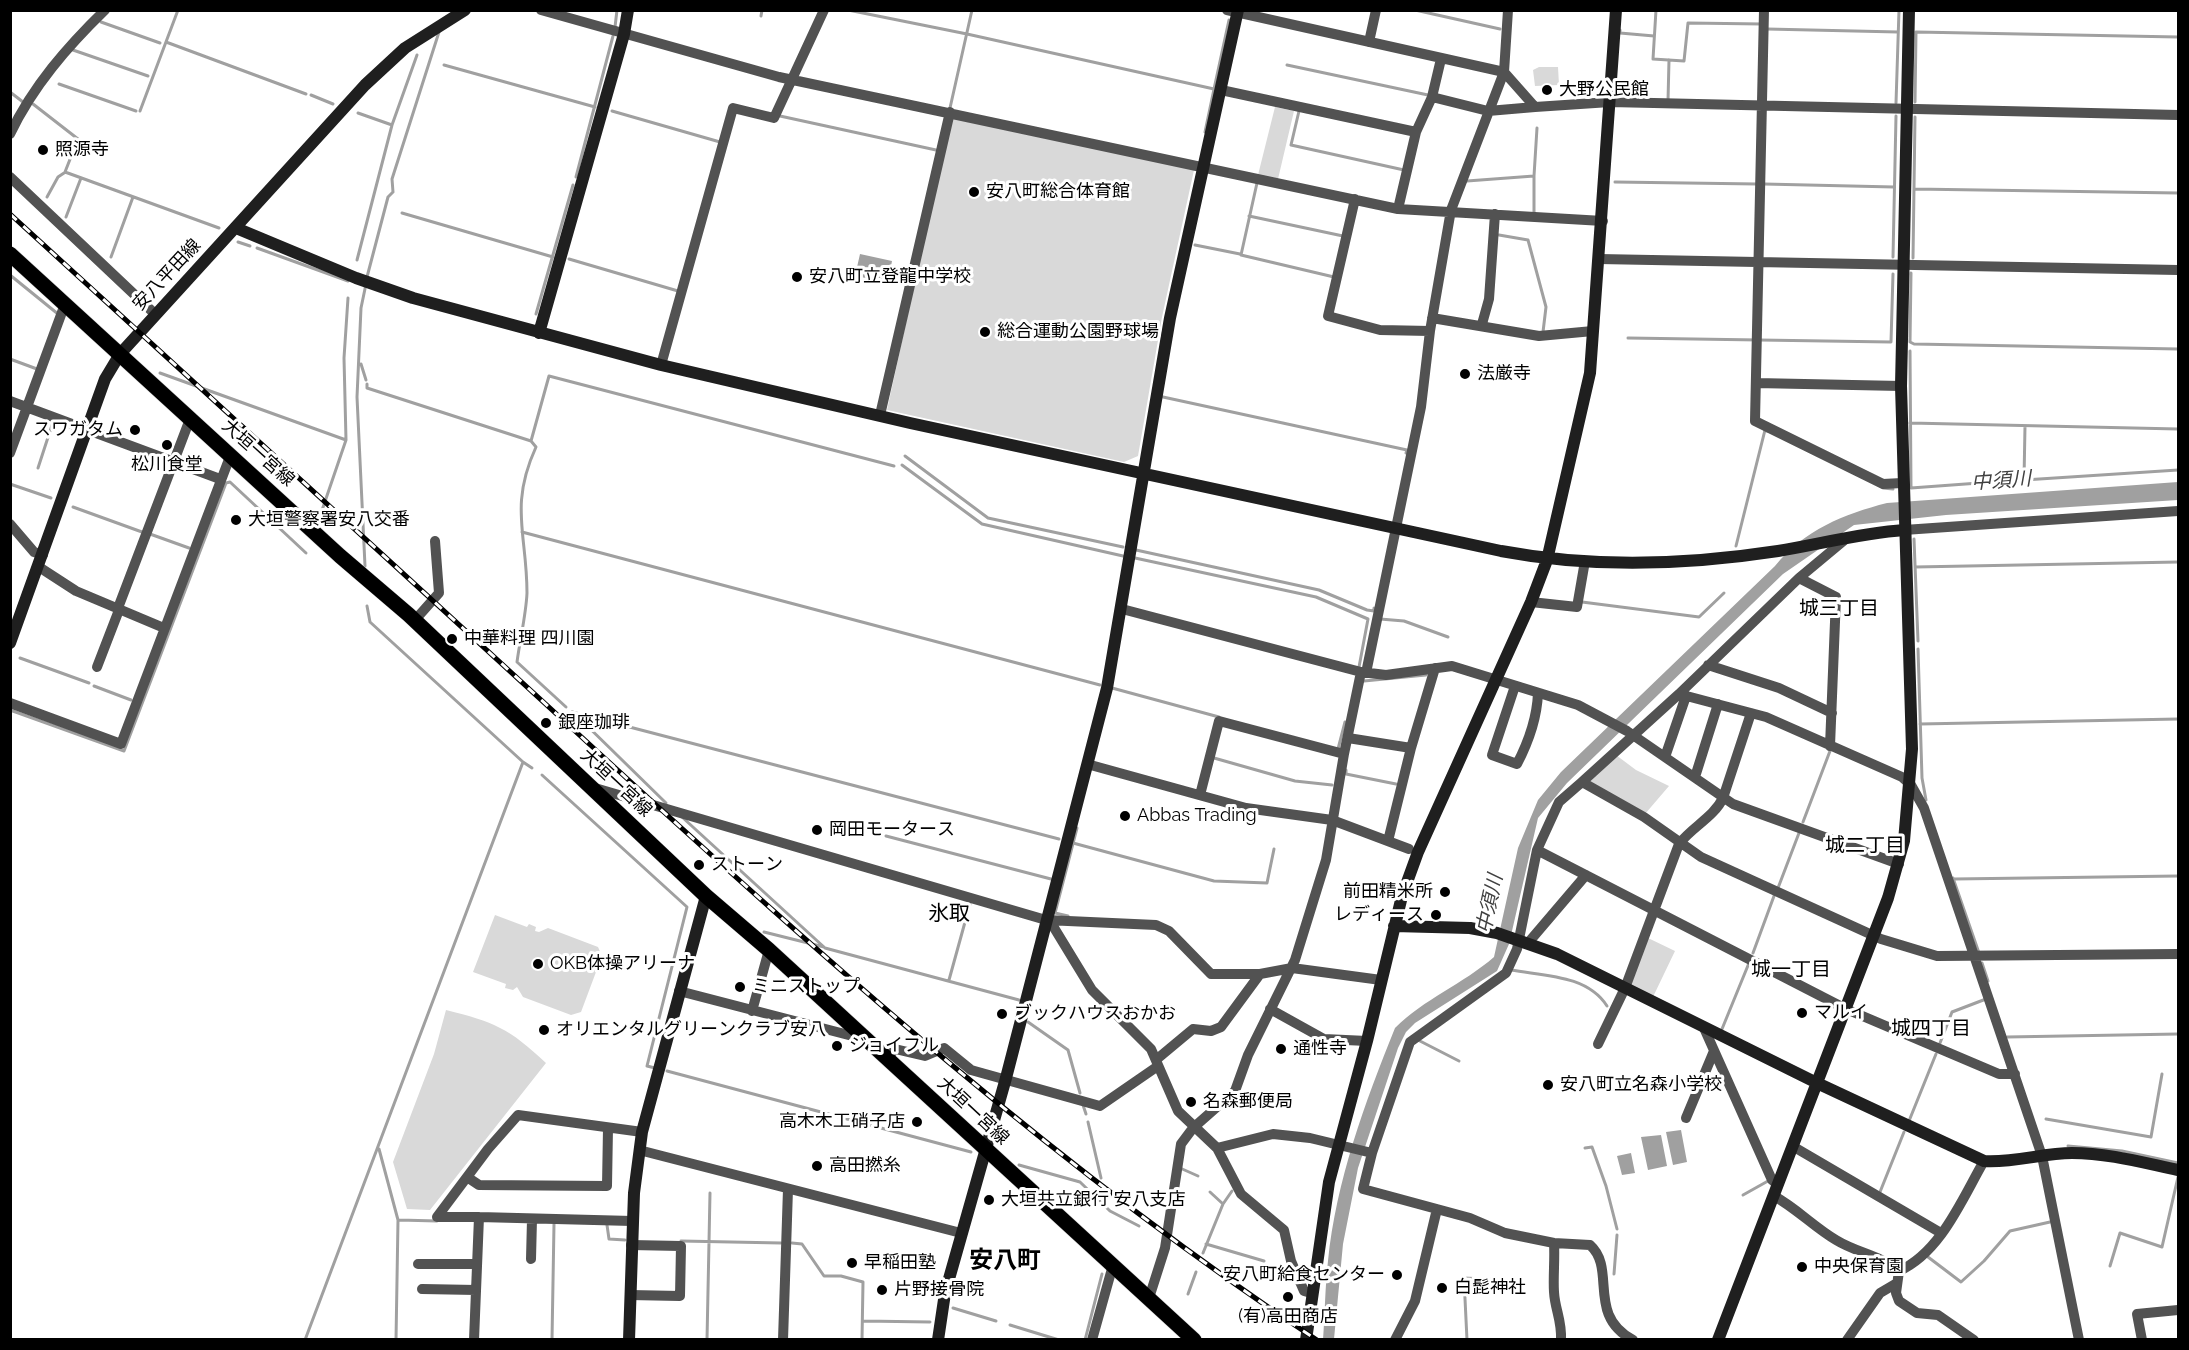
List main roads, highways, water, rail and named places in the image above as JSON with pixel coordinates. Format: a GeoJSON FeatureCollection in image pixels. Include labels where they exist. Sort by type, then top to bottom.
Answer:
{"type":"FeatureCollection","features":[{"type":"Feature","properties":{"kind":"main road","name":"大垣一宮線"},"geometry":{"type":"LineString","coordinates":[[10,254],[340,556],[415,621],[706,896],[769,950],[1194,1340]]}},
{"type":"Feature","properties":{"kind":"waterway"},"geometry":{"type":"LineString","coordinates":[[140,111],[178,10]]}},
{"type":"Feature","properties":{"kind":"waterway"},"geometry":{"type":"LineString","coordinates":[[615,27],[617,10]]}},
{"type":"Feature","properties":{"kind":"waterway"},"geometry":{"type":"LineString","coordinates":[[761,16],[762,10]]}},
{"type":"Feature","properties":{"kind":"waterway"},"geometry":{"type":"LineString","coordinates":[[848,10],[1214,89],[1205,132]]}},
{"type":"Feature","properties":{"kind":"waterway"},"geometry":{"type":"LineString","coordinates":[[950,108],[972,10]]}},
{"type":"Feature","properties":{"kind":"waterway"},"geometry":{"type":"LineString","coordinates":[[1415,10],[1500,29]]}},
{"type":"Feature","properties":{"kind":"waterway"},"geometry":{"type":"LineString","coordinates":[[1656,10],[1653,59],[1684,61],[1688,23],[1762,24]]}},
{"type":"Feature","properties":{"kind":"waterway"},"geometry":{"type":"LineString","coordinates":[[1896,103],[1899,10]]}},
{"type":"Feature","properties":{"kind":"waterway"},"geometry":{"type":"LineString","coordinates":[[1214,89],[1229,20]]}},
{"type":"Feature","properties":{"kind":"waterway"},"geometry":{"type":"LineString","coordinates":[[101,22],[160,43]]}},
{"type":"Feature","properties":{"kind":"waterway"},"geometry":{"type":"LineString","coordinates":[[1767,29],[1898,32]]}},
{"type":"Feature","properties":{"kind":"waterway"},"geometry":{"type":"LineString","coordinates":[[1620,30],[1620,33],[1654,36]]}},
{"type":"Feature","properties":{"kind":"waterway"},"geometry":{"type":"LineString","coordinates":[[367,277],[388,197],[393,192],[392,179],[439,32]]}},
{"type":"Feature","properties":{"kind":"waterway"},"geometry":{"type":"LineString","coordinates":[[1915,102],[1916,32],[2178,37]]}},
{"type":"Feature","properties":{"kind":"waterway"},"geometry":{"type":"LineString","coordinates":[[576,177],[613,36]]}},
{"type":"Feature","properties":{"kind":"waterway"},"geometry":{"type":"LineString","coordinates":[[166,42],[306,94]]}},
{"type":"Feature","properties":{"kind":"waterway"},"geometry":{"type":"LineString","coordinates":[[73,50],[148,76]]}},
{"type":"Feature","properties":{"kind":"waterway"},"geometry":{"type":"LineString","coordinates":[[357,260],[392,125],[417,55]]}},
{"type":"Feature","properties":{"kind":"waterway"},"geometry":{"type":"LineString","coordinates":[[1668,101],[1669,60]]}},
{"type":"Feature","properties":{"kind":"waterway"},"geometry":{"type":"LineString","coordinates":[[444,65],[595,107]]}},
{"type":"Feature","properties":{"kind":"waterway"},"geometry":{"type":"LineString","coordinates":[[1287,65],[1428,95]]}},
{"type":"Feature","properties":{"kind":"waterway"},"geometry":{"type":"LineString","coordinates":[[59,84],[136,111]]}},
{"type":"Feature","properties":{"kind":"waterway"},"geometry":{"type":"LineString","coordinates":[[10,92],[23,102]]}},
{"type":"Feature","properties":{"kind":"waterway"},"geometry":{"type":"LineString","coordinates":[[311,95],[333,104]]}},
{"type":"Feature","properties":{"kind":"waterway"},"geometry":{"type":"LineString","coordinates":[[33,104],[78,139],[65,172],[219,228]]}},
{"type":"Feature","properties":{"kind":"waterway"},"geometry":{"type":"LineString","coordinates":[[612,111],[720,142]]}},
{"type":"Feature","properties":{"kind":"waterway"},"geometry":{"type":"LineString","coordinates":[[1299,111],[1291,145],[1404,170]]}},
{"type":"Feature","properties":{"kind":"waterway"},"geometry":{"type":"LineString","coordinates":[[358,113],[392,125]]}},
{"type":"Feature","properties":{"kind":"waterway"},"geometry":{"type":"LineString","coordinates":[[780,116],[936,150]]}},
{"type":"Feature","properties":{"kind":"waterway"},"geometry":{"type":"LineString","coordinates":[[1893,257],[1896,116]]}},
{"type":"Feature","properties":{"kind":"waterway"},"geometry":{"type":"LineString","coordinates":[[1913,258],[1915,117]]}},
{"type":"Feature","properties":{"kind":"waterway"},"geometry":{"type":"LineString","coordinates":[[1534,176],[1537,128]]}},
{"type":"Feature","properties":{"kind":"waterway"},"geometry":{"type":"LineString","coordinates":[[47,197],[58,177],[64,173]]}},
{"type":"Feature","properties":{"kind":"waterway"},"geometry":{"type":"LineString","coordinates":[[1467,181],[1534,176],[1534,213]]}},
{"type":"Feature","properties":{"kind":"waterway"},"geometry":{"type":"LineString","coordinates":[[66,217],[81,178]]}},
{"type":"Feature","properties":{"kind":"waterway"},"geometry":{"type":"LineString","coordinates":[[1615,182],[1757,184]]}},
{"type":"Feature","properties":{"kind":"waterway"},"geometry":{"type":"LineString","coordinates":[[1257,183],[1241,255],[1334,277]]}},
{"type":"Feature","properties":{"kind":"waterway"},"geometry":{"type":"LineString","coordinates":[[1764,184],[1894,187]]}},
{"type":"Feature","properties":{"kind":"waterway"},"geometry":{"type":"LineString","coordinates":[[536,314],[573,185]]}},
{"type":"Feature","properties":{"kind":"waterway"},"geometry":{"type":"LineString","coordinates":[[1914,189],[2178,193]]}},
{"type":"Feature","properties":{"kind":"waterway"},"geometry":{"type":"LineString","coordinates":[[111,257],[133,197]]}},
{"type":"Feature","properties":{"kind":"waterway"},"geometry":{"type":"LineString","coordinates":[[402,213],[553,257]]}},
{"type":"Feature","properties":{"kind":"waterway"},"geometry":{"type":"LineString","coordinates":[[1249,216],[1343,236]]}},
{"type":"Feature","properties":{"kind":"waterway"},"geometry":{"type":"LineString","coordinates":[[1499,235],[1528,240],[1546,307],[1543,332]]}},
{"type":"Feature","properties":{"kind":"waterway"},"geometry":{"type":"LineString","coordinates":[[238,242],[250,246]]}},
{"type":"Feature","properties":{"kind":"waterway"},"geometry":{"type":"LineString","coordinates":[[1195,245],[1240,254]]}},
{"type":"Feature","properties":{"kind":"waterway"},"geometry":{"type":"LineString","coordinates":[[257,248],[348,281]]}},
{"type":"Feature","properties":{"kind":"waterway"},"geometry":{"type":"LineString","coordinates":[[569,259],[678,291]]}},
{"type":"Feature","properties":{"kind":"waterway"},"geometry":{"type":"LineString","coordinates":[[1911,273],[1910,342],[1914,344],[2178,349]]}},
{"type":"Feature","properties":{"kind":"waterway"},"geometry":{"type":"LineString","coordinates":[[1628,338],[1891,342],[1893,274]]}},
{"type":"Feature","properties":{"kind":"waterway"},"geometry":{"type":"LineString","coordinates":[[10,275],[58,314]]}},
{"type":"Feature","properties":{"kind":"waterway"},"geometry":{"type":"LineString","coordinates":[[365,566],[357,397],[361,308],[366,284]]}},
{"type":"Feature","properties":{"kind":"waterway"},"geometry":{"type":"LineString","coordinates":[[318,522],[346,440],[344,358],[348,298]]}},
{"type":"Feature","properties":{"kind":"waterway","name":"中須川"},"geometry":{"type":"LineString","coordinates":[[1910,351],[1911,488],[2020,480]]}},
{"type":"Feature","properties":{"kind":"waterway"},"geometry":{"type":"LineString","coordinates":[[10,359],[37,369]]}},
{"type":"Feature","properties":{"kind":"waterway"},"geometry":{"type":"LineString","coordinates":[[361,364],[366,380]]}},
{"type":"Feature","properties":{"kind":"waterway"},"geometry":{"type":"LineString","coordinates":[[160,373],[346,440]]}},
{"type":"Feature","properties":{"kind":"waterway"},"geometry":{"type":"LineString","coordinates":[[531,441],[549,376],[894,466]]}},
{"type":"Feature","properties":{"kind":"waterway"},"geometry":{"type":"LineString","coordinates":[[367,384],[367,388],[531,441],[536,447],[523,486],[521,504],[527,593],[517,662],[566,707]]}},
{"type":"Feature","properties":{"kind":"waterway"},"geometry":{"type":"LineString","coordinates":[[1163,397],[1407,450],[1406,453]]}},
{"type":"Feature","properties":{"kind":"waterway"},"geometry":{"type":"LineString","coordinates":[[38,468],[53,422]]}},
{"type":"Feature","properties":{"kind":"waterway"},"geometry":{"type":"LineString","coordinates":[[1910,423],[2178,429]]}},
{"type":"Feature","properties":{"kind":"waterway","name":"中須川"},"geometry":{"type":"LineString","coordinates":[[2025,426],[2024,480],[2178,470]]}},
{"type":"Feature","properties":{"kind":"waterway"},"geometry":{"type":"LineString","coordinates":[[1736,546],[1765,430],[1767,431]]}},
{"type":"Feature","properties":{"kind":"waterway"},"geometry":{"type":"LineString","coordinates":[[905,456],[988,518],[1123,547]]}},
{"type":"Feature","properties":{"kind":"waterway"},"geometry":{"type":"LineString","coordinates":[[902,465],[982,524],[1123,556]]}},
{"type":"Feature","properties":{"kind":"waterway"},"geometry":{"type":"LineString","coordinates":[[10,710],[124,751],[226,483],[230,482],[306,553]]}},
{"type":"Feature","properties":{"kind":"waterway"},"geometry":{"type":"LineString","coordinates":[[10,484],[51,498]]}},
{"type":"Feature","properties":{"kind":"waterway"},"geometry":{"type":"LineString","coordinates":[[1883,488],[1893,489]]}},
{"type":"Feature","properties":{"kind":"waterway"},"geometry":{"type":"LineString","coordinates":[[73,507],[142,532]]}},
{"type":"Feature","properties":{"kind":"waterway"},"geometry":{"type":"LineString","coordinates":[[522,532],[1100,685]]}},
{"type":"Feature","properties":{"kind":"waterway"},"geometry":{"type":"LineString","coordinates":[[150,534],[189,548]]}},
{"type":"Feature","properties":{"kind":"waterway"},"geometry":{"type":"LineString","coordinates":[[1914,539],[1918,641]]}},
{"type":"Feature","properties":{"kind":"waterway"},"geometry":{"type":"LineString","coordinates":[[1136,550],[1319,590],[1367,610],[1374,611],[1374,608]]}},
{"type":"Feature","properties":{"kind":"waterway"},"geometry":{"type":"LineString","coordinates":[[1135,558],[1316,597],[1368,619],[1359,667]]}},
{"type":"Feature","properties":{"kind":"waterway"},"geometry":{"type":"LineString","coordinates":[[1915,567],[2178,562]]}},
{"type":"Feature","properties":{"kind":"waterway"},"geometry":{"type":"LineString","coordinates":[[1582,602],[1699,617],[1724,593]]}},
{"type":"Feature","properties":{"kind":"waterway"},"geometry":{"type":"LineString","coordinates":[[305,1340],[523,762],[370,622],[367,606]]}},
{"type":"Feature","properties":{"kind":"waterway"},"geometry":{"type":"LineString","coordinates":[[1380,619],[1404,621],[1448,637]]}},
{"type":"Feature","properties":{"kind":"waterway"},"geometry":{"type":"LineString","coordinates":[[1918,649],[1922,778],[1926,800]]}},
{"type":"Feature","properties":{"kind":"waterway"},"geometry":{"type":"LineString","coordinates":[[20,658],[89,683]]}},
{"type":"Feature","properties":{"kind":"waterway"},"geometry":{"type":"LineString","coordinates":[[1364,681],[1426,675]]}},
{"type":"Feature","properties":{"kind":"waterway"},"geometry":{"type":"LineString","coordinates":[[94,686],[131,700]]}},
{"type":"Feature","properties":{"kind":"waterway"},"geometry":{"type":"LineString","coordinates":[[1112,688],[1219,717]]}},
{"type":"Feature","properties":{"kind":"waterway"},"geometry":{"type":"LineString","coordinates":[[572,712],[1059,839]]}},
{"type":"Feature","properties":{"kind":"waterway"},"geometry":{"type":"LineString","coordinates":[[573,712],[666,803]]}},
{"type":"Feature","properties":{"kind":"waterway"},"geometry":{"type":"LineString","coordinates":[[1920,724],[2178,719]]}},
{"type":"Feature","properties":{"kind":"waterway"},"geometry":{"type":"LineString","coordinates":[[1338,749],[1345,722]]}},
{"type":"Feature","properties":{"kind":"waterway"},"geometry":{"type":"LineString","coordinates":[[1803,822],[1830,751]]}},
{"type":"Feature","properties":{"kind":"waterway"},"geometry":{"type":"LineString","coordinates":[[1214,758],[1295,781],[1332,785]]}},
{"type":"Feature","properties":{"kind":"waterway"},"geometry":{"type":"LineString","coordinates":[[523,762],[532,768]]}},
{"type":"Feature","properties":{"kind":"waterway"},"geometry":{"type":"LineString","coordinates":[[1346,770],[1346,774],[1396,784]]}},
{"type":"Feature","properties":{"kind":"waterway"},"geometry":{"type":"LineString","coordinates":[[542,775],[687,907],[647,1066],[655,1068]]}},
{"type":"Feature","properties":{"kind":"waterway"},"geometry":{"type":"LineString","coordinates":[[682,817],[825,948],[1019,1000]]}},
{"type":"Feature","properties":{"kind":"waterway"},"geometry":{"type":"LineString","coordinates":[[1068,916],[1055,913],[1077,828]]}},
{"type":"Feature","properties":{"kind":"waterway"},"geometry":{"type":"LineString","coordinates":[[1778,888],[1799,833]]}},
{"type":"Feature","properties":{"kind":"waterway"},"geometry":{"type":"LineString","coordinates":[[886,836],[1051,879]]}},
{"type":"Feature","properties":{"kind":"waterway"},"geometry":{"type":"LineString","coordinates":[[1073,843],[1214,881],[1267,883],[1274,849]]}},
{"type":"Feature","properties":{"kind":"waterway"},"geometry":{"type":"LineString","coordinates":[[1954,879],[2178,876]]}},
{"type":"Feature","properties":{"kind":"waterway"},"geometry":{"type":"LineString","coordinates":[[1953,878],[1979,953]]}},
{"type":"Feature","properties":{"kind":"waterway"},"geometry":{"type":"LineString","coordinates":[[1753,953],[1774,896]]}},
{"type":"Feature","properties":{"kind":"waterway"},"geometry":{"type":"LineString","coordinates":[[949,980],[970,904]]}},
{"type":"Feature","properties":{"kind":"waterway"},"geometry":{"type":"LineString","coordinates":[[764,932],[824,947]]}},
{"type":"Feature","properties":{"kind":"waterway"},"geometry":{"type":"LineString","coordinates":[[1722,1029],[1749,963]]}},
{"type":"Feature","properties":{"kind":"waterway"},"geometry":{"type":"LineString","coordinates":[[1982,963],[1988,981]]}},
{"type":"Feature","properties":{"kind":"waterway"},"geometry":{"type":"LineString","coordinates":[[1511,970],[1551,976],[1577,983],[1599,996],[1607,1006]]}},
{"type":"Feature","properties":{"kind":"waterway"},"geometry":{"type":"LineString","coordinates":[[1940,1043],[1952,1012],[1986,999]]}},
{"type":"Feature","properties":{"kind":"waterway"},"geometry":{"type":"LineString","coordinates":[[1028,1022],[1068,1050],[1080,1093]]}},
{"type":"Feature","properties":{"kind":"waterway"},"geometry":{"type":"LineString","coordinates":[[2007,1037],[2178,1034]]}},
{"type":"Feature","properties":{"kind":"waterway"},"geometry":{"type":"LineString","coordinates":[[1418,1040],[1459,1061]]}},
{"type":"Feature","properties":{"kind":"waterway"},"geometry":{"type":"LineString","coordinates":[[1909,1121],[1936,1054]]}},
{"type":"Feature","properties":{"kind":"waterway"},"geometry":{"type":"LineString","coordinates":[[667,1071],[971,1152]]}},
{"type":"Feature","properties":{"kind":"waterway"},"geometry":{"type":"LineString","coordinates":[[2046,1119],[2151,1137],[2162,1074]]}},
{"type":"Feature","properties":{"kind":"waterway"},"geometry":{"type":"LineString","coordinates":[[1083,1105],[1086,1114]]}},
{"type":"Feature","properties":{"kind":"waterway"},"geometry":{"type":"LineString","coordinates":[[1088,1122],[1101,1178]]}},
{"type":"Feature","properties":{"kind":"waterway"},"geometry":{"type":"LineString","coordinates":[[1880,1192],[1904,1132]]}},
{"type":"Feature","properties":{"kind":"waterway"},"geometry":{"type":"LineString","coordinates":[[2068,1146],[2122,1151],[2178,1163]]}},
{"type":"Feature","properties":{"kind":"waterway"},"geometry":{"type":"LineString","coordinates":[[1585,1148],[1592,1147],[1606,1186],[1617,1229]]}},
{"type":"Feature","properties":{"kind":"waterway"},"geometry":{"type":"LineString","coordinates":[[379,1149],[398,1220],[396,1340]]}},
{"type":"Feature","properties":{"kind":"waterway"},"geometry":{"type":"LineString","coordinates":[[1019,1165],[1080,1182],[1110,1211],[1139,1226]]}},
{"type":"Feature","properties":{"kind":"waterway"},"geometry":{"type":"LineString","coordinates":[[1180,1168],[1198,1176]]}},
{"type":"Feature","properties":{"kind":"waterway"},"geometry":{"type":"LineString","coordinates":[[2110,1266],[2120,1233],[2162,1247],[2178,1177]]}},
{"type":"Feature","properties":{"kind":"waterway"},"geometry":{"type":"LineString","coordinates":[[1743,1195],[1768,1181]]}},
{"type":"Feature","properties":{"kind":"waterway"},"geometry":{"type":"LineString","coordinates":[[1203,1253],[1223,1204],[1232,1191]]}},
{"type":"Feature","properties":{"kind":"waterway"},"geometry":{"type":"LineString","coordinates":[[1210,1192],[1223,1204]]}},
{"type":"Feature","properties":{"kind":"waterway"},"geometry":{"type":"LineString","coordinates":[[707,1340],[710,1193]]}},
{"type":"Feature","properties":{"kind":"waterway"},"geometry":{"type":"LineString","coordinates":[[399,1220],[437,1221]]}},
{"type":"Feature","properties":{"kind":"waterway"},"geometry":{"type":"LineString","coordinates":[[1928,1257],[1961,1282],[1984,1261],[2010,1231],[2050,1222]]}},
{"type":"Feature","properties":{"kind":"waterway"},"geometry":{"type":"LineString","coordinates":[[552,1340],[554,1224]]}},
{"type":"Feature","properties":{"kind":"waterway"},"geometry":{"type":"LineString","coordinates":[[607,1225],[609,1239],[625,1240]]}},
{"type":"Feature","properties":{"kind":"waterway"},"geometry":{"type":"LineString","coordinates":[[1614,1274],[1617,1235]]}},
{"type":"Feature","properties":{"kind":"waterway"},"geometry":{"type":"LineString","coordinates":[[681,1241],[781,1243]]}},
{"type":"Feature","properties":{"kind":"waterway"},"geometry":{"type":"LineString","coordinates":[[792,1243],[802,1244],[824,1276],[841,1276],[863,1282],[862,1340]]}},
{"type":"Feature","properties":{"kind":"waterway"},"geometry":{"type":"LineString","coordinates":[[1206,1244],[1264,1261]]}},
{"type":"Feature","properties":{"kind":"waterway"},"geometry":{"type":"LineString","coordinates":[[1188,1294],[1196,1272]]}},
{"type":"Feature","properties":{"kind":"waterway"},"geometry":{"type":"LineString","coordinates":[[1265,1272],[1279,1276],[1280,1279],[1295,1278]]}},
{"type":"Feature","properties":{"kind":"waterway"},"geometry":{"type":"LineString","coordinates":[[1085,1340],[1102,1274]]}},
{"type":"Feature","properties":{"kind":"waterway"},"geometry":{"type":"LineString","coordinates":[[1467,1340],[1464,1278],[1505,1280]]}},
{"type":"Feature","properties":{"kind":"waterway"},"geometry":{"type":"LineString","coordinates":[[953,1308],[996,1321]]}},
{"type":"Feature","properties":{"kind":"waterway"},"geometry":{"type":"LineString","coordinates":[[863,1321],[930,1322]]}},
{"type":"Feature","properties":{"kind":"waterway"},"geometry":{"type":"LineString","coordinates":[[1010,1325],[1059,1340]]}},
{"type":"Feature","properties":{"kind":"railway"},"geometry":{"type":"LineString","coordinates":[[10,214],[771,909],[947,1061],[1128,1206],[1317,1340]]}},
{"type":"Feature","properties":{"kind":"place","name":"大野公民館"},"geometry":{"type":"Point","coordinates":[1547,90]}},
{"type":"Feature","properties":{"kind":"place","name":"照源寺"},"geometry":{"type":"Point","coordinates":[43,150]}},
{"type":"Feature","properties":{"kind":"place","name":"安八町総合体育館"},"geometry":{"type":"Point","coordinates":[974,192]}},
{"type":"Feature","properties":{"kind":"place","name":"安八町立登龍中学校"},"geometry":{"type":"Point","coordinates":[797,277]}},
{"type":"Feature","properties":{"kind":"place","name":"総合運動公園野球場"},"geometry":{"type":"Point","coordinates":[985,332]}},
{"type":"Feature","properties":{"kind":"place","name":"法厳寺"},"geometry":{"type":"Point","coordinates":[1465,374]}},
{"type":"Feature","properties":{"kind":"place","name":"スワガタム"},"geometry":{"type":"Point","coordinates":[135,430]}},
{"type":"Feature","properties":{"kind":"place","name":"松川食堂"},"geometry":{"type":"Point","coordinates":[167,445]}},
{"type":"Feature","properties":{"kind":"place","name":"大垣警察署安八交番"},"geometry":{"type":"Point","coordinates":[236,520]}},
{"type":"Feature","properties":{"kind":"place","name":"中華料理 四川園"},"geometry":{"type":"Point","coordinates":[452,639]}},
{"type":"Feature","properties":{"kind":"place","name":"銀座珈琲"},"geometry":{"type":"Point","coordinates":[546,723]}},
{"type":"Feature","properties":{"kind":"place","name":"Abbas Trading"},"geometry":{"type":"Point","coordinates":[1125,816]}},
{"type":"Feature","properties":{"kind":"place","name":"岡田モータース"},"geometry":{"type":"Point","coordinates":[817,830]}},
{"type":"Feature","properties":{"kind":"place","name":"ストーン"},"geometry":{"type":"Point","coordinates":[699,865]}},
{"type":"Feature","properties":{"kind":"place","name":"前田精米所"},"geometry":{"type":"Point","coordinates":[1445,892]}},
{"type":"Feature","properties":{"kind":"place","name":"レディース"},"geometry":{"type":"Point","coordinates":[1436,915]}},
{"type":"Feature","properties":{"kind":"place","name":"OKB体操アリーナ"},"geometry":{"type":"Point","coordinates":[538,964]}},
{"type":"Feature","properties":{"kind":"place","name":"ミニストップ"},"geometry":{"type":"Point","coordinates":[740,987]}},
{"type":"Feature","properties":{"kind":"place","name":"マルイ"},"geometry":{"type":"Point","coordinates":[1802,1013]}},
{"type":"Feature","properties":{"kind":"place","name":"ブックハウスおかお"},"geometry":{"type":"Point","coordinates":[1002,1014]}},
{"type":"Feature","properties":{"kind":"place","name":"オリエンタルグリーンクラブ安八"},"geometry":{"type":"Point","coordinates":[544,1030]}},
{"type":"Feature","properties":{"kind":"place","name":"ジョイフル"},"geometry":{"type":"Point","coordinates":[837,1046]}},
{"type":"Feature","properties":{"kind":"place","name":"通性寺"},"geometry":{"type":"Point","coordinates":[1281,1049]}},
{"type":"Feature","properties":{"kind":"place","name":"安八町立名森小学校"},"geometry":{"type":"Point","coordinates":[1548,1085]}},
{"type":"Feature","properties":{"kind":"place","name":"名森郵便局"},"geometry":{"type":"Point","coordinates":[1191,1102]}},
{"type":"Feature","properties":{"kind":"place","name":"高木木工硝子店"},"geometry":{"type":"Point","coordinates":[917,1122]}},
{"type":"Feature","properties":{"kind":"place","name":"高田撚糸"},"geometry":{"type":"Point","coordinates":[817,1166]}},
{"type":"Feature","properties":{"kind":"place","name":"大垣共立銀行 安八支店"},"geometry":{"type":"Point","coordinates":[989,1200]}},
{"type":"Feature","properties":{"kind":"place","name":"早稲田塾"},"geometry":{"type":"Point","coordinates":[852,1263]}},
{"type":"Feature","properties":{"kind":"place","name":"中央保育園"},"geometry":{"type":"Point","coordinates":[1802,1267]}},
{"type":"Feature","properties":{"kind":"place","name":"安八町給食センター"},"geometry":{"type":"Point","coordinates":[1397,1275]}},
{"type":"Feature","properties":{"kind":"place","name":"白髭神社"},"geometry":{"type":"Point","coordinates":[1442,1288]}},
{"type":"Feature","properties":{"kind":"place","name":"片野接骨院"},"geometry":{"type":"Point","coordinates":[882,1290]}},
{"type":"Feature","properties":{"kind":"place","name":"(有)高田商店"},"geometry":{"type":"Point","coordinates":[1288,1297]}},
{"type":"Feature","properties":{"kind":"district","name":"城三丁目"},"geometry":{"type":"Point","coordinates":[1839,609]}},
{"type":"Feature","properties":{"kind":"district","name":"城二丁目"},"geometry":{"type":"Point","coordinates":[1865,846]}},
{"type":"Feature","properties":{"kind":"district","name":"氷取"},"geometry":{"type":"Point","coordinates":[949,914]}},
{"type":"Feature","properties":{"kind":"district","name":"城一丁目"},"geometry":{"type":"Point","coordinates":[1791,970]}},
{"type":"Feature","properties":{"kind":"district","name":"城四丁目"},"geometry":{"type":"Point","coordinates":[1931,1029]}},
{"type":"Feature","properties":{"kind":"district","name":"安八町"},"geometry":{"type":"Point","coordinates":[1005,1261]}}]}
